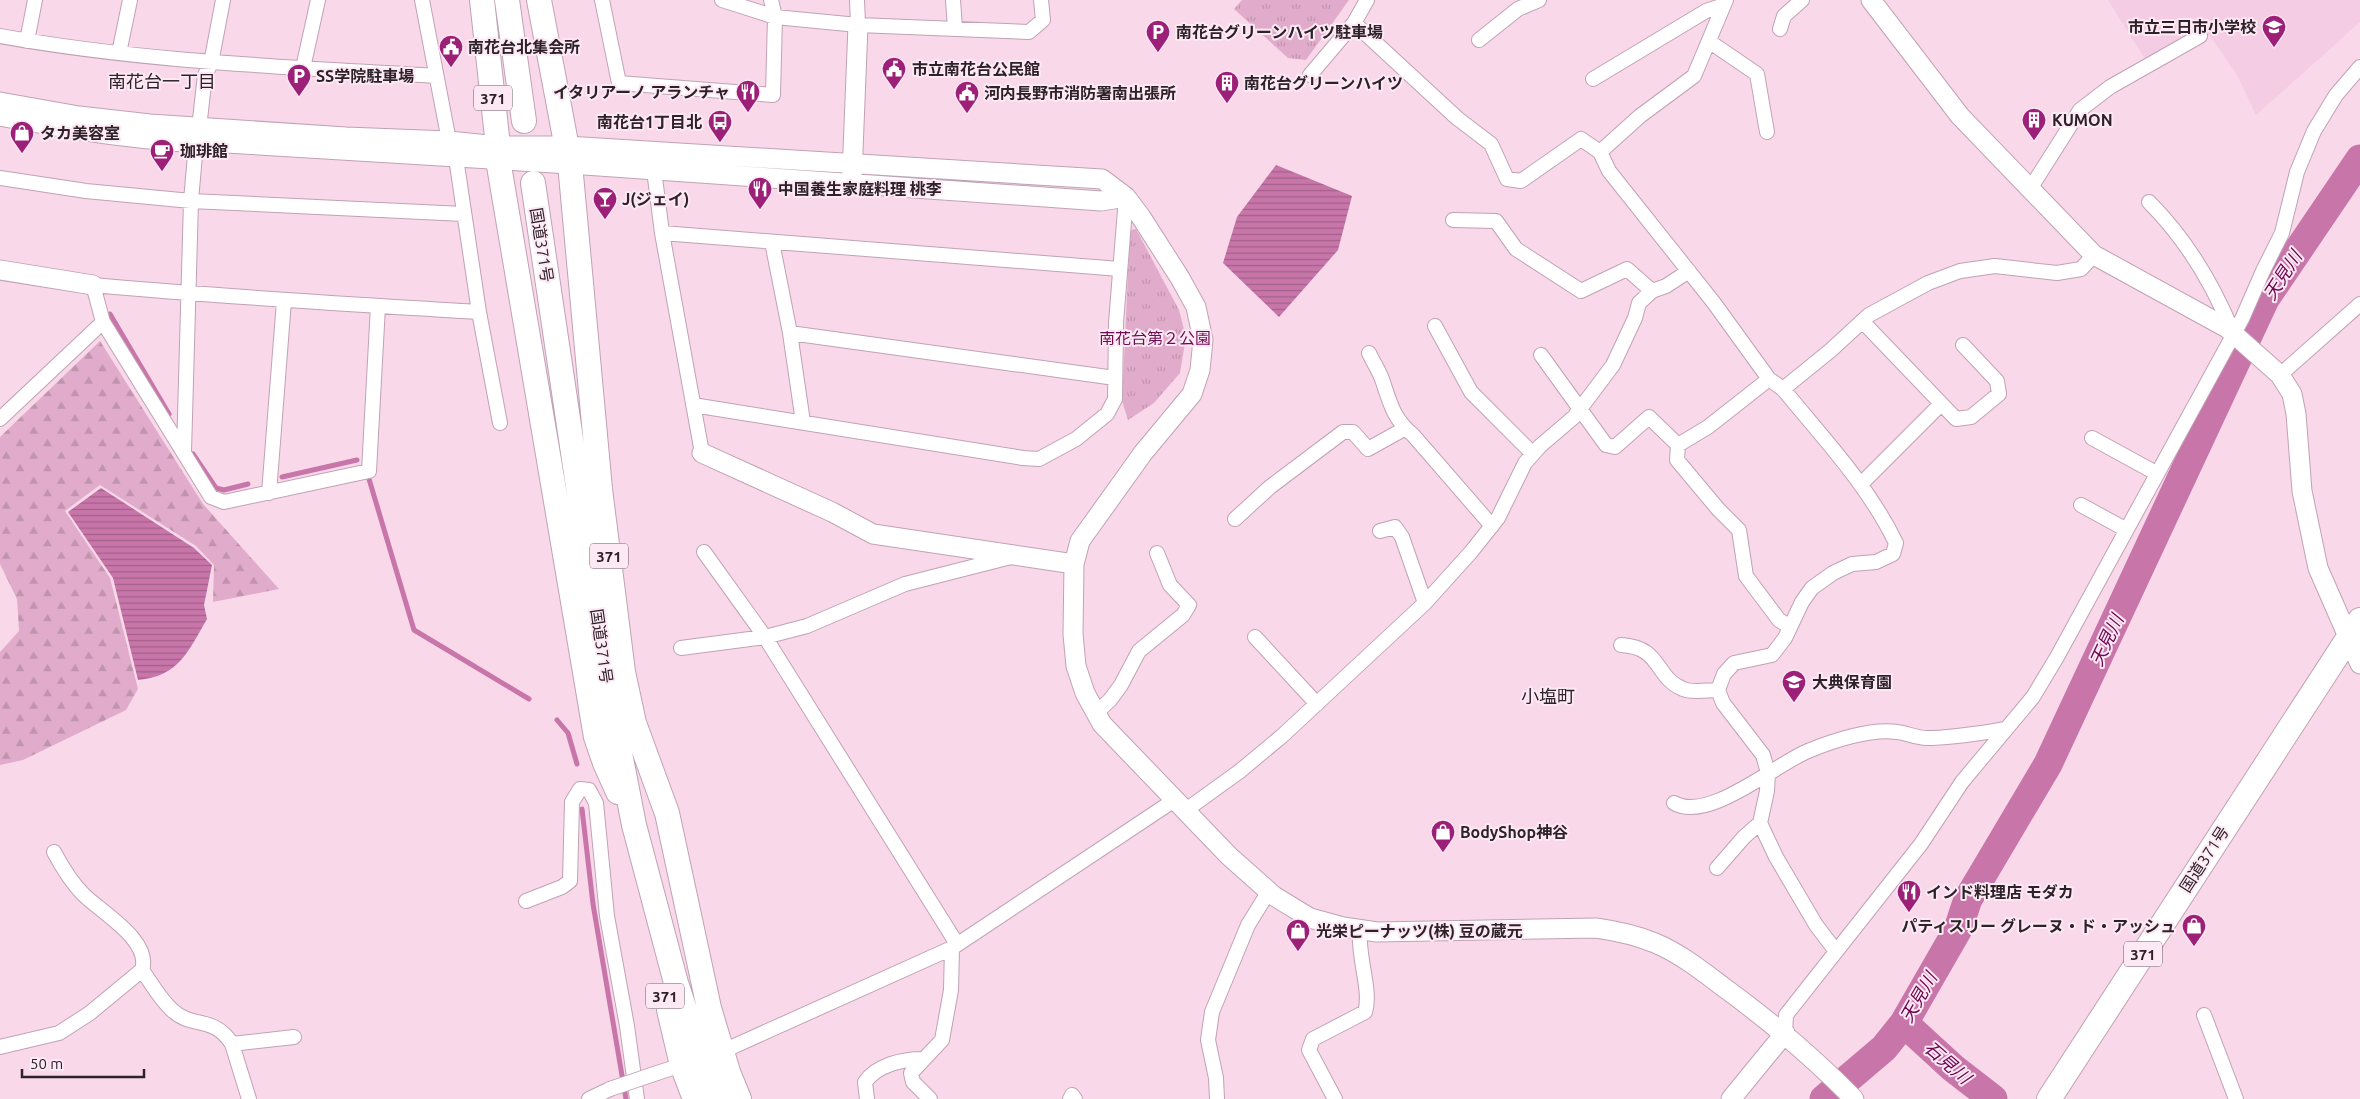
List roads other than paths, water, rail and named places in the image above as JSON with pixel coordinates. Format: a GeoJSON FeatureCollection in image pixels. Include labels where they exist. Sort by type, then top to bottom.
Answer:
{"type":"FeatureCollection","features":[{"type":"Feature","properties":{"kind":"highway","name":"371"},"geometry":{"type":"LineString","coordinates":[[482,0],[498,153],[596,738],[605,764],[682,1065],[695,1099]]}},
{"type":"Feature","properties":{"kind":"highway","name":"371"},"geometry":{"type":"LineString","coordinates":[[507,0],[524,120]]}},
{"type":"Feature","properties":{"kind":"highway","name":"371"},"geometry":{"type":"LineString","coordinates":[[539,0],[569,155],[600,489],[623,672],[634,723],[667,813],[709,1008]]}},
{"type":"Feature","properties":{"kind":"highway","name":"国道371号"},"geometry":{"type":"LineString","coordinates":[[533,183],[614,726],[634,826],[650,889],[690,1027],[715,1099]]}},
{"type":"Feature","properties":{"kind":"highway","name":"国道371号"},"geometry":{"type":"LineString","coordinates":[[2050,1098],[2354,629]]}},
{"type":"Feature","properties":{"kind":"highway","name":"371"},"geometry":{"type":"LineString","coordinates":[[614,726],[642,782],[655,824],[679,920],[725,1062],[739,1099]]}},
{"type":"Feature","properties":{"kind":"highway","name":"371"},"geometry":{"type":"LineString","coordinates":[[605,764],[634,826]]}},
{"type":"Feature","properties":{"kind":"highway","name":"371"},"geometry":{"type":"LineString","coordinates":[[650,889],[659,971]]}},
{"type":"Feature","properties":{"kind":"highway"},"geometry":{"type":"LineString","coordinates":[[725,1062],[734,1099]]}},
{"type":"Feature","properties":{"kind":"street"},"geometry":{"type":"LineString","coordinates":[[27,41],[35,0]]}},
{"type":"Feature","properties":{"kind":"street"},"geometry":{"type":"LineString","coordinates":[[119,53],[130,0]]}},
{"type":"Feature","properties":{"kind":"street"},"geometry":{"type":"LineString","coordinates":[[184,452],[191,201],[205,75],[210,63],[223,0]]}},
{"type":"Feature","properties":{"kind":"street"},"geometry":{"type":"LineString","coordinates":[[304,68],[318,0]]}},
{"type":"Feature","properties":{"kind":"street"},"geometry":{"type":"LineString","coordinates":[[422,0],[435,76],[452,149],[464,214],[479,312],[500,423]]}},
{"type":"Feature","properties":{"kind":"street"},"geometry":{"type":"LineString","coordinates":[[602,0],[619,83],[773,95],[775,17],[771,0]]}},
{"type":"Feature","properties":{"kind":"street"},"geometry":{"type":"LineString","coordinates":[[722,0],[775,17],[858,25],[1029,32],[1043,20],[1041,0]]}},
{"type":"Feature","properties":{"kind":"street"},"geometry":{"type":"LineString","coordinates":[[852,185],[858,25],[857,0]]}},
{"type":"Feature","properties":{"kind":"street"},"geometry":{"type":"LineString","coordinates":[[953,0],[955,28]]}},
{"type":"Feature","properties":{"kind":"street"},"geometry":{"type":"LineString","coordinates":[[1310,75],[1354,23],[1367,0]]}},
{"type":"Feature","properties":{"kind":"street"},"geometry":{"type":"LineString","coordinates":[[1479,40],[1518,9],[1539,0]]}},
{"type":"Feature","properties":{"kind":"street"},"geometry":{"type":"LineString","coordinates":[[1780,29],[1784,16],[1802,0]]}},
{"type":"Feature","properties":{"kind":"street"},"geometry":{"type":"LineString","coordinates":[[1871,0],[1960,116],[2094,255],[2235,335],[2274,370],[2292,394],[2296,414],[2302,491],[2318,568],[2354,629],[2360,664]]}},
{"type":"Feature","properties":{"kind":"street"},"geometry":{"type":"LineString","coordinates":[[1600,152],[1640,116],[1694,76],[1725,3]]}},
{"type":"Feature","properties":{"kind":"street"},"geometry":{"type":"LineString","coordinates":[[1593,79],[1706,12],[1725,3]]}},
{"type":"Feature","properties":{"kind":"street"},"geometry":{"type":"LineString","coordinates":[[1354,23],[1457,118],[1491,144],[1507,179],[1520,181],[1581,139],[1600,152],[1609,171],[1620,186],[1689,271],[1769,380],[1783,389],[1861,484],[1896,543],[1894,554],[1876,562],[1852,564],[1812,588],[1802,602],[1790,627],[1772,656],[1734,663],[1724,674],[1718,690],[1723,703],[1763,755],[1768,773],[1767,791],[1760,823],[1744,837],[1717,868]]}},
{"type":"Feature","properties":{"kind":"street"},"geometry":{"type":"LineString","coordinates":[[0,36],[119,53],[210,63],[435,76]]}},
{"type":"Feature","properties":{"kind":"street"},"geometry":{"type":"LineString","coordinates":[[2030,189],[2080,110],[2110,87],[2200,36]]}},
{"type":"Feature","properties":{"kind":"street"},"geometry":{"type":"LineString","coordinates":[[1710,42],[1757,74],[1767,132]]}},
{"type":"Feature","properties":{"kind":"street"},"geometry":{"type":"LineString","coordinates":[[1731,1099],[1785,1033],[1786,1014],[1921,844],[1962,782],[2033,697],[2156,473],[2235,335],[2282,233],[2297,172],[2314,132],[2336,95],[2360,67]]}},
{"type":"Feature","properties":{"kind":"street"},"geometry":{"type":"LineString","coordinates":[[0,102],[198,136]]}},
{"type":"Feature","properties":{"kind":"street"},"geometry":{"type":"LineString","coordinates":[[0,116],[94,134],[198,136],[498,153],[853,164],[1102,179],[1126,198],[1141,217],[1196,306],[1203,340],[1200,370],[1192,394],[1143,453],[1080,541],[1074,564],[1073,634],[1076,666],[1085,693],[1102,724],[1229,856],[1269,891],[1310,918],[1377,932],[1596,928],[1622,931],[1678,954],[1785,1033],[1826,1070],[1854,1099]]}},
{"type":"Feature","properties":{"kind":"street"},"geometry":{"type":"LineString","coordinates":[[452,149],[469,143],[498,153]]}},
{"type":"Feature","properties":{"kind":"street"},"geometry":{"type":"LineString","coordinates":[[569,155],[654,170],[1101,201],[1126,198]]}},
{"type":"Feature","properties":{"kind":"street"},"geometry":{"type":"LineString","coordinates":[[654,170],[662,233],[702,453],[832,512],[873,534],[1074,564]]}},
{"type":"Feature","properties":{"kind":"street"},"geometry":{"type":"LineString","coordinates":[[0,178],[86,191],[191,201],[464,214]]}},
{"type":"Feature","properties":{"kind":"street"},"geometry":{"type":"LineString","coordinates":[[694,405],[1039,459],[1076,439],[1107,414],[1115,399],[1116,323],[1126,198]]}},
{"type":"Feature","properties":{"kind":"street"},"geometry":{"type":"LineString","coordinates":[[2149,202],[2167,220],[2200,266],[2220,302],[2235,335]]}},
{"type":"Feature","properties":{"kind":"street"},"geometry":{"type":"LineString","coordinates":[[1453,220],[1496,221],[1516,249],[1581,291],[1627,269],[1652,291]]}},
{"type":"Feature","properties":{"kind":"street"},"geometry":{"type":"LineString","coordinates":[[662,233],[1120,269]]}},
{"type":"Feature","properties":{"kind":"street"},"geometry":{"type":"LineString","coordinates":[[772,242],[790,333],[803,422]]}},
{"type":"Feature","properties":{"kind":"street"},"geometry":{"type":"LineString","coordinates":[[1783,389],[1831,350],[1869,315],[1928,283],[1960,271],[1995,266],[2057,273],[2081,268],[2094,255]]}},
{"type":"Feature","properties":{"kind":"street"},"geometry":{"type":"LineString","coordinates":[[0,270],[93,285],[188,294],[479,312]]}},
{"type":"Feature","properties":{"kind":"street"},"geometry":{"type":"LineString","coordinates":[[725,1062],[955,946],[1181,804],[1240,771],[1317,704],[1425,603],[1471,552],[1498,518],[1526,463],[1580,410],[1613,365],[1639,303],[1652,291],[1666,286],[1689,271]]}},
{"type":"Feature","properties":{"kind":"street"},"geometry":{"type":"LineString","coordinates":[[93,285],[103,322],[211,497],[224,502],[369,471],[378,306]]}},
{"type":"Feature","properties":{"kind":"street"},"geometry":{"type":"LineString","coordinates":[[269,493],[284,301]]}},
{"type":"Feature","properties":{"kind":"street"},"geometry":{"type":"LineString","coordinates":[[2274,370],[2360,304]]}},
{"type":"Feature","properties":{"kind":"street"},"geometry":{"type":"LineString","coordinates":[[1862,321],[1956,419],[1970,417],[1999,394],[1997,381],[1963,345]]}},
{"type":"Feature","properties":{"kind":"street"},"geometry":{"type":"LineString","coordinates":[[0,419],[103,322]]}},
{"type":"Feature","properties":{"kind":"street"},"geometry":{"type":"LineString","coordinates":[[1435,326],[1471,392],[1534,454]]}},
{"type":"Feature","properties":{"kind":"street"},"geometry":{"type":"LineString","coordinates":[[790,333],[1115,378]]}},
{"type":"Feature","properties":{"kind":"street"},"geometry":{"type":"LineString","coordinates":[[1369,353],[1382,380],[1389,405],[1404,429],[1413,435],[1492,526]]}},
{"type":"Feature","properties":{"kind":"street"},"geometry":{"type":"LineString","coordinates":[[1541,355],[1606,445],[1614,447],[1649,417],[1678,445],[1677,460],[1718,509],[1739,530],[1746,576],[1779,620],[1790,627]]}},
{"type":"Feature","properties":{"kind":"street"},"geometry":{"type":"LineString","coordinates":[[1678,445],[1708,428],[1769,380]]}},
{"type":"Feature","properties":{"kind":"street"},"geometry":{"type":"LineString","coordinates":[[1861,484],[1941,404]]}},
{"type":"Feature","properties":{"kind":"street"},"geometry":{"type":"LineString","coordinates":[[1235,519],[1270,487],[1343,432],[1353,432],[1368,449],[1404,429]]}},
{"type":"Feature","properties":{"kind":"street"},"geometry":{"type":"LineString","coordinates":[[2092,438],[2156,473]]}},
{"type":"Feature","properties":{"kind":"street"},"geometry":{"type":"LineString","coordinates":[[2081,505],[2125,529]]}},
{"type":"Feature","properties":{"kind":"street"},"geometry":{"type":"LineString","coordinates":[[1380,531],[1395,527],[1402,538],[1425,603]]}},
{"type":"Feature","properties":{"kind":"street"},"geometry":{"type":"LineString","coordinates":[[704,552],[765,637],[955,946],[951,990],[942,1040],[911,1073],[913,1082],[930,1099]]}},
{"type":"Feature","properties":{"kind":"street"},"geometry":{"type":"LineString","coordinates":[[1096,713],[1116,693],[1139,651],[1183,614],[1189,605],[1170,585],[1157,553]]}},
{"type":"Feature","properties":{"kind":"street"},"geometry":{"type":"LineString","coordinates":[[682,648],[765,637],[807,626],[905,584],[1011,556]]}},
{"type":"Feature","properties":{"kind":"street"},"geometry":{"type":"LineString","coordinates":[[1255,637],[1317,704]]}},
{"type":"Feature","properties":{"kind":"street"},"geometry":{"type":"LineString","coordinates":[[1621,645],[1630,646],[1651,654],[1670,682],[1684,690],[1718,690]]}},
{"type":"Feature","properties":{"kind":"street"},"geometry":{"type":"LineString","coordinates":[[1674,803],[1681,807],[1713,803],[1744,790],[1788,760],[1831,742],[1882,731],[1897,732],[1923,738],[2006,729]]}},
{"type":"Feature","properties":{"kind":"street"},"geometry":{"type":"LineString","coordinates":[[526,901],[562,887],[570,881],[572,802],[580,789],[590,790],[596,803],[607,916],[627,1026],[637,1099]]}},
{"type":"Feature","properties":{"kind":"street"},"geometry":{"type":"LineString","coordinates":[[1760,823],[1776,857],[1812,918],[1835,950]]}},
{"type":"Feature","properties":{"kind":"street"},"geometry":{"type":"LineString","coordinates":[[0,1047],[59,1032],[90,1013],[142,970],[144,964],[141,953],[129,933],[84,895],[66,874],[54,852]]}},
{"type":"Feature","properties":{"kind":"street"},"geometry":{"type":"LineString","coordinates":[[1217,1099],[1216,1078],[1208,1040],[1212,1012],[1248,925],[1269,891]]}},
{"type":"Feature","properties":{"kind":"street"},"geometry":{"type":"LineString","coordinates":[[1334,1099],[1309,1050],[1313,1039],[1365,1012],[1368,1002],[1358,944],[1360,929]]}},
{"type":"Feature","properties":{"kind":"street"},"geometry":{"type":"LineString","coordinates":[[142,970],[172,1011],[188,1020],[220,1029],[232,1044],[249,1099]]}},
{"type":"Feature","properties":{"kind":"street"},"geometry":{"type":"LineString","coordinates":[[2204,1016],[2236,1099]]}},
{"type":"Feature","properties":{"kind":"street"},"geometry":{"type":"LineString","coordinates":[[232,1044],[294,1038]]}},
{"type":"Feature","properties":{"kind":"street"},"geometry":{"type":"LineString","coordinates":[[867,1099],[865,1082],[872,1072],[879,1068],[912,1059],[923,1059]]}},
{"type":"Feature","properties":{"kind":"street"},"geometry":{"type":"LineString","coordinates":[[589,1099],[610,1089],[682,1065]]}},
{"type":"Feature","properties":{"kind":"street"},"geometry":{"type":"LineString","coordinates":[[1070,1099],[1072,1095],[1075,1099]]}},
{"type":"Feature","properties":{"kind":"waterway","name":"天見川"},"geometry":{"type":"LineString","coordinates":[[1824,1099],[1884,1048],[1904,1023],[1958,929],[1968,899],[2048,764],[2265,299],[2360,159]]}},
{"type":"Feature","properties":{"kind":"waterway"},"geometry":{"type":"LineString","coordinates":[[110,314],[169,414]]}},
{"type":"Feature","properties":{"kind":"waterway"},"geometry":{"type":"LineString","coordinates":[[193,454],[216,488],[224,490],[248,484]]}},
{"type":"Feature","properties":{"kind":"waterway"},"geometry":{"type":"LineString","coordinates":[[282,477],[357,460]]}},
{"type":"Feature","properties":{"kind":"waterway"},"geometry":{"type":"LineString","coordinates":[[369,479],[414,630],[529,699]]}},
{"type":"Feature","properties":{"kind":"waterway"},"geometry":{"type":"LineString","coordinates":[[557,720],[568,733],[577,764]]}},
{"type":"Feature","properties":{"kind":"waterway"},"geometry":{"type":"LineString","coordinates":[[582,809],[593,904],[626,1099]]}},
{"type":"Feature","properties":{"kind":"waterway","name":"石見川"},"geometry":{"type":"LineString","coordinates":[[1904,1023],[1953,1068],[1993,1099]]}},
{"type":"Feature","properties":{"kind":"place","name":"市立三日市小学校"},"geometry":{"type":"Point","coordinates":[2274,48]}},
{"type":"Feature","properties":{"kind":"place","name":"南花台グリーンハイツ駐車場"},"geometry":{"type":"Point","coordinates":[1158,53]}},
{"type":"Feature","properties":{"kind":"place","name":"南花台北集会所"},"geometry":{"type":"Point","coordinates":[451,68]}},
{"type":"Feature","properties":{"kind":"place","name":"市立南花台公民館"},"geometry":{"type":"Point","coordinates":[894,90]}},
{"type":"Feature","properties":{"kind":"place","name":"SS学院駐車場"},"geometry":{"type":"Point","coordinates":[299,97]}},
{"type":"Feature","properties":{"kind":"place","name":"南花台グリーンハイツ"},"geometry":{"type":"Point","coordinates":[1227,104]}},
{"type":"Feature","properties":{"kind":"place","name":"イタリアーノ アランチャ"},"geometry":{"type":"Point","coordinates":[748,113]}},
{"type":"Feature","properties":{"kind":"place","name":"河内長野市消防署南出張所"},"geometry":{"type":"Point","coordinates":[967,114]}},
{"type":"Feature","properties":{"kind":"place","name":"KUMON"},"geometry":{"type":"Point","coordinates":[2034,141]}},
{"type":"Feature","properties":{"kind":"place","name":"南花台1丁目北"},"geometry":{"type":"Point","coordinates":[720,143]}},
{"type":"Feature","properties":{"kind":"place","name":"タカ美容室"},"geometry":{"type":"Point","coordinates":[22,154]}},
{"type":"Feature","properties":{"kind":"place","name":"珈琲館"},"geometry":{"type":"Point","coordinates":[162,172]}},
{"type":"Feature","properties":{"kind":"place","name":"中国養生家庭料理 桃李"},"geometry":{"type":"Point","coordinates":[760,210]}},
{"type":"Feature","properties":{"kind":"place","name":"J(ジェイ)"},"geometry":{"type":"Point","coordinates":[605,220]}},
{"type":"Feature","properties":{"kind":"place","name":"大典保育園"},"geometry":{"type":"Point","coordinates":[1794,703]}},
{"type":"Feature","properties":{"kind":"place","name":"BodyShop神谷"},"geometry":{"type":"Point","coordinates":[1443,853]}},
{"type":"Feature","properties":{"kind":"place","name":"インド料理店 モダカ"},"geometry":{"type":"Point","coordinates":[1909,913]}},
{"type":"Feature","properties":{"kind":"place","name":"パティスリー グレーヌ・ド・アッシュ"},"geometry":{"type":"Point","coordinates":[2194,947]}},
{"type":"Feature","properties":{"kind":"place","name":"光栄ピーナッツ(株) 豆の蔵元"},"geometry":{"type":"Point","coordinates":[1298,952]}},
{"type":"Feature","properties":{"kind":"district","name":"南花台一丁目"},"geometry":{"type":"Point","coordinates":[162,81]}},
{"type":"Feature","properties":{"kind":"district","name":"小塩町"},"geometry":{"type":"Point","coordinates":[1548,696]}},
{"type":"Feature","properties":{"kind":"park label","name":"南花台第２公園"},"geometry":{"type":"Point","coordinates":[1155,338]}}]}
